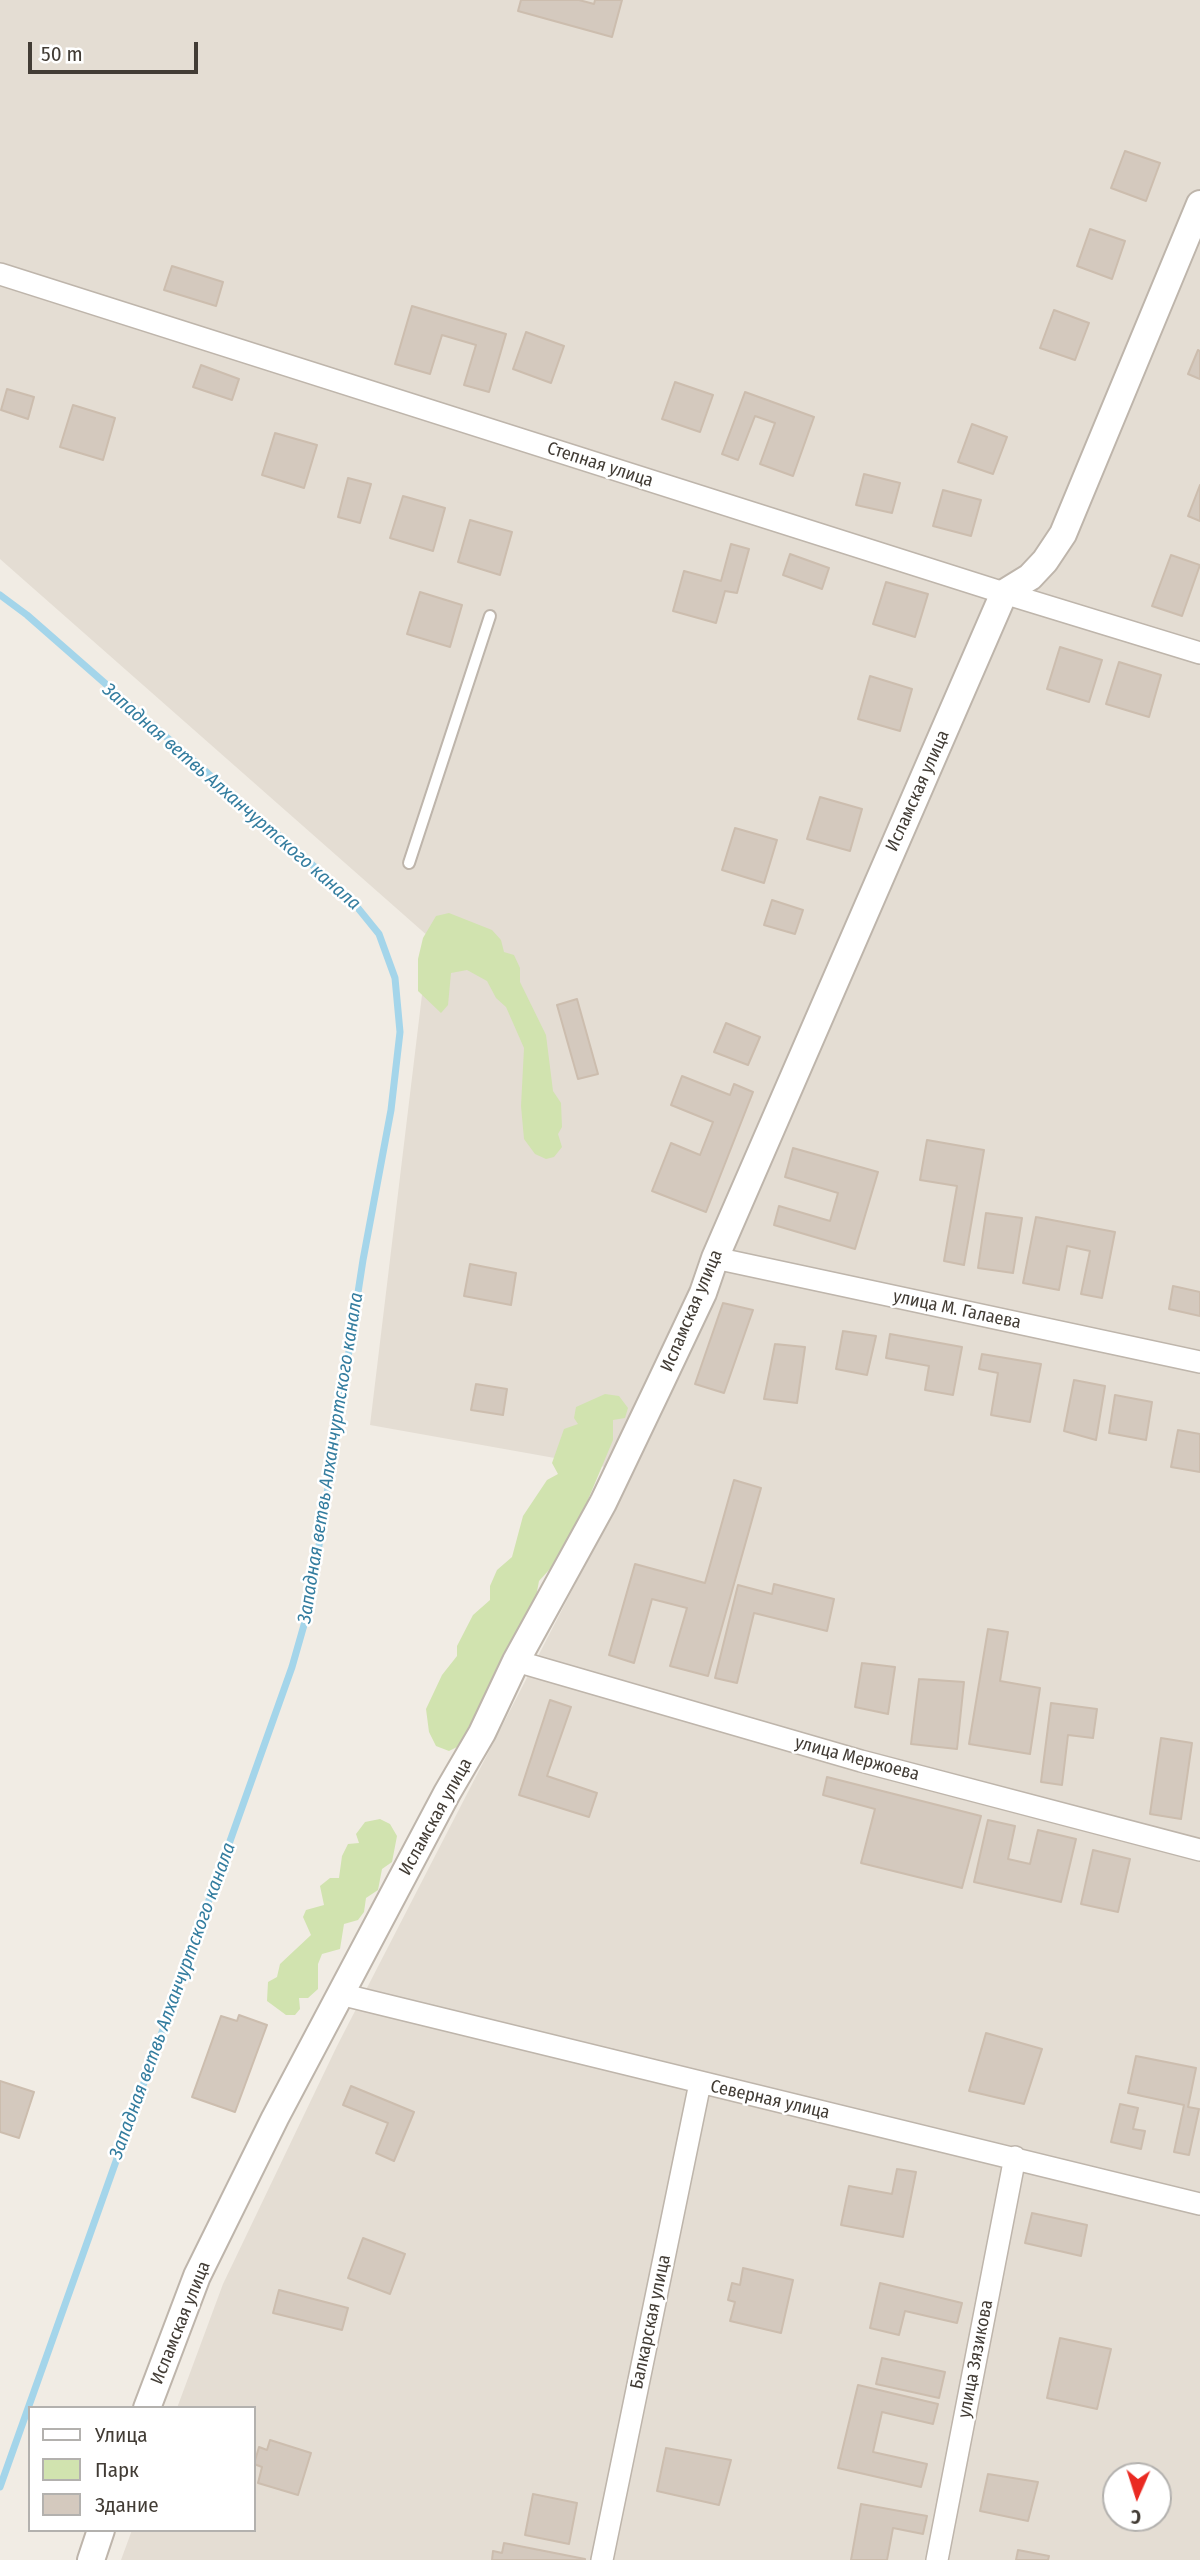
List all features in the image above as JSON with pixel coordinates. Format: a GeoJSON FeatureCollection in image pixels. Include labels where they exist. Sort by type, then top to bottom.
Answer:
{"type":"FeatureCollection","features":[{"type":"Feature","properties":{"kind":"street"},"geometry":{"type":"LineString","coordinates":[[1004,593],[1030,578],[1063,534],[1200,204]]}},
{"type":"Feature","properties":{"kind":"street","name":"Степная улица"},"geometry":{"type":"LineString","coordinates":[[0,274],[1200,653]]}},
{"type":"Feature","properties":{"kind":"street","name":"Исламская улица"},"geometry":{"type":"LineString","coordinates":[[148,2406],[197,2276],[340,1994],[603,1503],[703,1293],[715,1258],[1004,593]]}},
{"type":"Feature","properties":{"kind":"street","name":"улица М. Галаева"},"geometry":{"type":"LineString","coordinates":[[715,1258],[1200,1362]]}},
{"type":"Feature","properties":{"kind":"street","name":"улица Мержоева"},"geometry":{"type":"LineString","coordinates":[[516,1661],[861,1761],[1200,1850]]}},
{"type":"Feature","properties":{"kind":"street","name":"Северная улица"},"geometry":{"type":"LineString","coordinates":[[340,1994],[1200,2204]]}},
{"type":"Feature","properties":{"kind":"street","name":"Балкарская улица"},"geometry":{"type":"LineString","coordinates":[[602,2560],[700,2083]]}},
{"type":"Feature","properties":{"kind":"street","name":"улица Зязикова"},"geometry":{"type":"LineString","coordinates":[[937,2560],[1015,2157]]}},
{"type":"Feature","properties":{"kind":"street"},"geometry":{"type":"LineString","coordinates":[[90,2560],[100,2532]]}},
{"type":"Feature","properties":{"kind":"lane"},"geometry":{"type":"LineString","coordinates":[[409,863],[490,616]]}},
{"type":"Feature","properties":{"kind":"shaded area"},"geometry":{"type":"Polygon","coordinates":[[[0,0],[1200,0],[1200,2560],[121,2560],[131,2532],[256,2532],[256,2406],[178,2406],[223,2284],[337,2046],[633,1472],[370,1425],[429,937],[0,559],[0,0]]]}},
{"type":"Feature","properties":{"kind":"green space"},"geometry":{"type":"Polygon","coordinates":[[[449,913],[492,930],[501,940],[504,952],[514,955],[520,968],[520,982],[546,1035],[553,1091],[561,1103],[562,1127],[558,1134],[562,1147],[554,1157],[546,1159],[535,1154],[524,1139],[521,1106],[524,1048],[506,1007],[496,998],[487,981],[467,970],[451,973],[448,1005],[441,1013],[418,991],[418,959],[423,938],[436,916],[449,913]]]}},
{"type":"Feature","properties":{"kind":"green space"},"geometry":{"type":"Polygon","coordinates":[[[605,1394],[619,1396],[628,1408],[625,1418],[613,1420],[613,1440],[567,1550],[539,1581],[531,1623],[493,1676],[477,1712],[474,1728],[465,1734],[463,1744],[449,1751],[436,1746],[429,1732],[426,1709],[442,1675],[457,1656],[457,1646],[473,1615],[490,1600],[490,1586],[497,1570],[512,1557],[523,1516],[547,1480],[558,1474],[552,1463],[564,1429],[578,1424],[574,1418],[576,1407],[605,1394]]]}},
{"type":"Feature","properties":{"kind":"green space"},"geometry":{"type":"Polygon","coordinates":[[[380,1819],[390,1824],[397,1836],[392,1862],[382,1869],[378,1890],[366,1898],[364,1912],[358,1920],[344,1924],[340,1949],[322,1954],[318,1964],[318,1989],[308,1998],[299,1998],[300,2009],[295,2015],[286,2015],[267,2001],[268,1982],[277,1977],[280,1964],[311,1935],[303,1917],[306,1910],[324,1905],[320,1886],[330,1878],[339,1878],[342,1856],[348,1844],[359,1843],[356,1834],[365,1822],[380,1819]]]}},
{"type":"Feature","properties":{"kind":"building"},"geometry":{"type":"Polygon","coordinates":[[[521,0],[579,0],[594,4],[595,0],[622,0],[612,37],[518,11],[521,0]]]}},
{"type":"Feature","properties":{"kind":"building"},"geometry":{"type":"Polygon","coordinates":[[[1125,151],[1160,163],[1146,201],[1111,188],[1125,151]]]}},
{"type":"Feature","properties":{"kind":"building"},"geometry":{"type":"Polygon","coordinates":[[[1090,229],[1125,241],[1112,279],[1077,266],[1090,229]]]}},
{"type":"Feature","properties":{"kind":"building"},"geometry":{"type":"Polygon","coordinates":[[[172,266],[223,282],[216,306],[164,290],[172,266]]]}},
{"type":"Feature","properties":{"kind":"building"},"geometry":{"type":"Polygon","coordinates":[[[412,306],[506,334],[489,392],[464,385],[476,345],[442,335],[430,374],[395,364],[412,306]]]}},
{"type":"Feature","properties":{"kind":"building"},"geometry":{"type":"Polygon","coordinates":[[[1054,310],[1089,323],[1075,360],[1040,348],[1054,310]]]}},
{"type":"Feature","properties":{"kind":"building"},"geometry":{"type":"Polygon","coordinates":[[[526,332],[564,346],[551,383],[513,369],[526,332]]]}},
{"type":"Feature","properties":{"kind":"building"},"geometry":{"type":"Polygon","coordinates":[[[1198,350],[1200,351],[1200,379],[1188,374],[1198,350]]]}},
{"type":"Feature","properties":{"kind":"building"},"geometry":{"type":"Polygon","coordinates":[[[201,365],[239,379],[232,400],[193,387],[201,365]]]}},
{"type":"Feature","properties":{"kind":"building"},"geometry":{"type":"Polygon","coordinates":[[[675,382],[713,395],[700,432],[662,419],[675,382]]]}},
{"type":"Feature","properties":{"kind":"building"},"geometry":{"type":"Polygon","coordinates":[[[7,389],[34,397],[28,419],[1,410],[7,389]]]}},
{"type":"Feature","properties":{"kind":"building"},"geometry":{"type":"Polygon","coordinates":[[[745,392],[814,417],[793,476],[760,464],[775,423],[755,416],[738,460],[722,454],[745,392]]]}},
{"type":"Feature","properties":{"kind":"building"},"geometry":{"type":"Polygon","coordinates":[[[73,405],[115,418],[103,460],[60,447],[73,405]]]}},
{"type":"Feature","properties":{"kind":"building"},"geometry":{"type":"Polygon","coordinates":[[[972,424],[1007,437],[993,474],[958,462],[972,424]]]}},
{"type":"Feature","properties":{"kind":"building"},"geometry":{"type":"Polygon","coordinates":[[[275,433],[317,445],[304,488],[262,475],[275,433]]]}},
{"type":"Feature","properties":{"kind":"building"},"geometry":{"type":"Polygon","coordinates":[[[864,474],[900,483],[892,513],[856,505],[864,474]]]}},
{"type":"Feature","properties":{"kind":"building"},"geometry":{"type":"Polygon","coordinates":[[[348,478],[371,484],[360,523],[338,517],[348,478]]]}},
{"type":"Feature","properties":{"kind":"building"},"geometry":{"type":"Polygon","coordinates":[[[1200,485],[1200,521],[1188,516],[1200,485]]]}},
{"type":"Feature","properties":{"kind":"building"},"geometry":{"type":"Polygon","coordinates":[[[943,490],[981,500],[971,536],[933,526],[943,490]]]}},
{"type":"Feature","properties":{"kind":"building"},"geometry":{"type":"Polygon","coordinates":[[[403,496],[445,508],[433,551],[390,538],[403,496]]]}},
{"type":"Feature","properties":{"kind":"building"},"geometry":{"type":"Polygon","coordinates":[[[470,520],[512,532],[500,575],[458,562],[470,520]]]}},
{"type":"Feature","properties":{"kind":"building"},"geometry":{"type":"Polygon","coordinates":[[[731,544],[749,549],[737,593],[725,591],[716,623],[673,611],[684,571],[721,581],[731,544]]]}},
{"type":"Feature","properties":{"kind":"building"},"geometry":{"type":"Polygon","coordinates":[[[790,554],[829,568],[822,589],[783,575],[790,554]]]}},
{"type":"Feature","properties":{"kind":"building"},"geometry":{"type":"Polygon","coordinates":[[[1171,555],[1200,565],[1182,616],[1152,606],[1171,555]]]}},
{"type":"Feature","properties":{"kind":"building"},"geometry":{"type":"Polygon","coordinates":[[[886,582],[928,594],[915,637],[873,624],[886,582]]]}},
{"type":"Feature","properties":{"kind":"building"},"geometry":{"type":"Polygon","coordinates":[[[420,592],[462,605],[450,647],[407,634],[420,592]]]}},
{"type":"Feature","properties":{"kind":"building"},"geometry":{"type":"Polygon","coordinates":[[[1060,647],[1102,660],[1089,702],[1047,689],[1060,647]]]}},
{"type":"Feature","properties":{"kind":"building"},"geometry":{"type":"Polygon","coordinates":[[[1119,662],[1161,675],[1149,717],[1106,704],[1119,662]]]}},
{"type":"Feature","properties":{"kind":"building"},"geometry":{"type":"Polygon","coordinates":[[[870,676],[912,689],[900,731],[858,719],[870,676]]]}},
{"type":"Feature","properties":{"kind":"building"},"geometry":{"type":"Polygon","coordinates":[[[820,797],[862,809],[850,851],[807,839],[820,797]]]}},
{"type":"Feature","properties":{"kind":"building"},"geometry":{"type":"Polygon","coordinates":[[[735,828],[777,840],[764,883],[722,870],[735,828]]]}},
{"type":"Feature","properties":{"kind":"building"},"geometry":{"type":"Polygon","coordinates":[[[772,900],[803,910],[795,934],[764,925],[772,900]]]}},
{"type":"Feature","properties":{"kind":"building"},"geometry":{"type":"Polygon","coordinates":[[[577,999],[598,1074],[578,1079],[557,1005],[577,999]]]}},
{"type":"Feature","properties":{"kind":"building"},"geometry":{"type":"Polygon","coordinates":[[[726,1023],[760,1037],[748,1065],[714,1052],[726,1023]]]}},
{"type":"Feature","properties":{"kind":"building"},"geometry":{"type":"Polygon","coordinates":[[[682,1076],[730,1095],[734,1084],[753,1092],[706,1212],[652,1191],[671,1143],[700,1155],[713,1122],[671,1105],[682,1076]]]}},
{"type":"Feature","properties":{"kind":"building"},"geometry":{"type":"Polygon","coordinates":[[[927,1140],[984,1150],[964,1265],[944,1261],[957,1186],[920,1180],[927,1140]]]}},
{"type":"Feature","properties":{"kind":"building"},"geometry":{"type":"Polygon","coordinates":[[[793,1148],[878,1172],[855,1249],[774,1225],[779,1206],[830,1221],[838,1193],[785,1177],[793,1148]]]}},
{"type":"Feature","properties":{"kind":"building"},"geometry":{"type":"Polygon","coordinates":[[[986,1213],[1022,1218],[1013,1273],[978,1268],[986,1213]]]}},
{"type":"Feature","properties":{"kind":"building"},"geometry":{"type":"Polygon","coordinates":[[[1036,1217],[1115,1232],[1102,1298],[1081,1294],[1090,1251],[1067,1246],[1059,1290],[1023,1283],[1036,1217]]]}},
{"type":"Feature","properties":{"kind":"building"},"geometry":{"type":"Polygon","coordinates":[[[470,1264],[516,1273],[511,1305],[464,1296],[470,1264]]]}},
{"type":"Feature","properties":{"kind":"building"},"geometry":{"type":"Polygon","coordinates":[[[1173,1286],[1200,1292],[1200,1316],[1169,1309],[1173,1286]]]}},
{"type":"Feature","properties":{"kind":"building"},"geometry":{"type":"Polygon","coordinates":[[[723,1303],[753,1310],[724,1393],[695,1384],[723,1303]]]}},
{"type":"Feature","properties":{"kind":"building"},"geometry":{"type":"Polygon","coordinates":[[[843,1331],[876,1336],[867,1375],[836,1369],[843,1331]]]}},
{"type":"Feature","properties":{"kind":"building"},"geometry":{"type":"Polygon","coordinates":[[[890,1334],[962,1347],[953,1395],[925,1390],[929,1366],[886,1358],[890,1334]]]}},
{"type":"Feature","properties":{"kind":"building"},"geometry":{"type":"Polygon","coordinates":[[[775,1344],[805,1347],[797,1403],[764,1399],[775,1344]]]}},
{"type":"Feature","properties":{"kind":"building"},"geometry":{"type":"Polygon","coordinates":[[[982,1354],[1041,1364],[1030,1422],[991,1415],[998,1373],[979,1369],[982,1354]]]}},
{"type":"Feature","properties":{"kind":"building"},"geometry":{"type":"Polygon","coordinates":[[[1074,1380],[1105,1386],[1096,1440],[1064,1431],[1074,1380]]]}},
{"type":"Feature","properties":{"kind":"building"},"geometry":{"type":"Polygon","coordinates":[[[476,1384],[507,1389],[503,1415],[471,1410],[476,1384]]]}},
{"type":"Feature","properties":{"kind":"building"},"geometry":{"type":"Polygon","coordinates":[[[1115,1395],[1152,1402],[1146,1440],[1109,1433],[1115,1395]]]}},
{"type":"Feature","properties":{"kind":"building"},"geometry":{"type":"Polygon","coordinates":[[[1178,1430],[1200,1434],[1200,1472],[1171,1467],[1178,1430]]]}},
{"type":"Feature","properties":{"kind":"building"},"geometry":{"type":"Polygon","coordinates":[[[734,1480],[761,1488],[708,1676],[670,1666],[687,1608],[652,1599],[634,1663],[609,1655],[635,1564],[705,1583],[734,1480]]]}},
{"type":"Feature","properties":{"kind":"building"},"geometry":{"type":"Polygon","coordinates":[[[774,1584],[834,1599],[827,1631],[754,1613],[737,1683],[715,1678],[738,1585],[772,1594],[774,1584]]]}},
{"type":"Feature","properties":{"kind":"building"},"geometry":{"type":"Polygon","coordinates":[[[988,1629],[1008,1632],[1000,1681],[1040,1688],[1030,1754],[969,1744],[988,1629]]]}},
{"type":"Feature","properties":{"kind":"building"},"geometry":{"type":"Polygon","coordinates":[[[862,1663],[895,1667],[888,1714],[855,1707],[862,1663]]]}},
{"type":"Feature","properties":{"kind":"building"},"geometry":{"type":"Polygon","coordinates":[[[919,1679],[964,1682],[957,1749],[911,1744],[919,1679]]]}},
{"type":"Feature","properties":{"kind":"building"},"geometry":{"type":"Polygon","coordinates":[[[550,1700],[571,1707],[547,1776],[597,1793],[589,1817],[519,1795],[550,1700]]]}},
{"type":"Feature","properties":{"kind":"building"},"geometry":{"type":"Polygon","coordinates":[[[1051,1703],[1097,1709],[1093,1738],[1068,1735],[1062,1785],[1041,1782],[1051,1703]]]}},
{"type":"Feature","properties":{"kind":"building"},"geometry":{"type":"Polygon","coordinates":[[[1161,1738],[1192,1743],[1181,1819],[1150,1814],[1161,1738]]]}},
{"type":"Feature","properties":{"kind":"building"},"geometry":{"type":"Polygon","coordinates":[[[827,1777],[981,1816],[962,1888],[861,1863],[875,1809],[823,1795],[827,1777]]]}},
{"type":"Feature","properties":{"kind":"building"},"geometry":{"type":"Polygon","coordinates":[[[988,1820],[1015,1826],[1008,1859],[1030,1864],[1038,1830],[1076,1839],[1061,1902],[974,1882],[988,1820]]]}},
{"type":"Feature","properties":{"kind":"building"},"geometry":{"type":"Polygon","coordinates":[[[1093,1850],[1130,1859],[1118,1912],[1081,1904],[1093,1850]]]}},
{"type":"Feature","properties":{"kind":"building"},"geometry":{"type":"Polygon","coordinates":[[[239,2015],[267,2025],[235,2112],[192,2097],[221,2016],[237,2021],[239,2015]]]}},
{"type":"Feature","properties":{"kind":"building"},"geometry":{"type":"Polygon","coordinates":[[[986,2033],[1042,2049],[1024,2104],[969,2091],[986,2033]]]}},
{"type":"Feature","properties":{"kind":"building"},"geometry":{"type":"Polygon","coordinates":[[[1136,2056],[1196,2068],[1188,2107],[1199,2109],[1189,2155],[1174,2152],[1184,2105],[1128,2093],[1136,2056]]]}},
{"type":"Feature","properties":{"kind":"building"},"geometry":{"type":"Polygon","coordinates":[[[0,2081],[34,2092],[19,2138],[0,2132],[0,2081]]]}},
{"type":"Feature","properties":{"kind":"building"},"geometry":{"type":"Polygon","coordinates":[[[351,2086],[414,2112],[394,2161],[376,2153],[388,2123],[343,2105],[351,2086]]]}},
{"type":"Feature","properties":{"kind":"building"},"geometry":{"type":"Polygon","coordinates":[[[1120,2104],[1138,2108],[1133,2129],[1145,2131],[1141,2149],[1111,2142],[1120,2104]]]}},
{"type":"Feature","properties":{"kind":"building"},"geometry":{"type":"Polygon","coordinates":[[[897,2169],[916,2172],[903,2237],[841,2225],[849,2186],[892,2194],[897,2169]]]}},
{"type":"Feature","properties":{"kind":"building"},"geometry":{"type":"Polygon","coordinates":[[[1032,2213],[1087,2225],[1081,2256],[1025,2243],[1032,2213]]]}},
{"type":"Feature","properties":{"kind":"building"},"geometry":{"type":"Polygon","coordinates":[[[363,2238],[405,2254],[390,2294],[348,2278],[363,2238]]]}},
{"type":"Feature","properties":{"kind":"building"},"geometry":{"type":"Polygon","coordinates":[[[743,2268],[793,2280],[781,2333],[730,2321],[735,2302],[728,2300],[732,2283],[740,2285],[743,2268]]]}},
{"type":"Feature","properties":{"kind":"building"},"geometry":{"type":"Polygon","coordinates":[[[880,2283],[962,2303],[957,2323],[905,2311],[899,2335],[870,2328],[880,2283]]]}},
{"type":"Feature","properties":{"kind":"building"},"geometry":{"type":"Polygon","coordinates":[[[279,2290],[348,2308],[342,2330],[273,2313],[279,2290]]]}},
{"type":"Feature","properties":{"kind":"building"},"geometry":{"type":"Polygon","coordinates":[[[1060,2338],[1111,2349],[1097,2409],[1047,2398],[1060,2338]]]}},
{"type":"Feature","properties":{"kind":"building"},"geometry":{"type":"Polygon","coordinates":[[[882,2358],[945,2372],[939,2398],[876,2384],[882,2358]]]}},
{"type":"Feature","properties":{"kind":"building"},"geometry":{"type":"Polygon","coordinates":[[[858,2385],[938,2404],[933,2424],[882,2412],[873,2452],[927,2464],[921,2487],[838,2468],[858,2385]]]}},
{"type":"Feature","properties":{"kind":"building"},"geometry":{"type":"Polygon","coordinates":[[[270,2440],[311,2453],[298,2495],[258,2483],[262,2467],[256,2465],[256,2457],[259,2447],[267,2450],[270,2440]]]}},
{"type":"Feature","properties":{"kind":"building"},"geometry":{"type":"Polygon","coordinates":[[[666,2448],[731,2460],[719,2505],[657,2491],[666,2448]]]}},
{"type":"Feature","properties":{"kind":"building"},"geometry":{"type":"Polygon","coordinates":[[[988,2474],[1038,2482],[1028,2521],[980,2511],[988,2474]]]}},
{"type":"Feature","properties":{"kind":"building"},"geometry":{"type":"Polygon","coordinates":[[[533,2494],[577,2503],[569,2544],[525,2535],[533,2494]]]}},
{"type":"Feature","properties":{"kind":"building"},"geometry":{"type":"Polygon","coordinates":[[[861,2504],[927,2516],[923,2534],[893,2528],[887,2560],[851,2560],[861,2504]]]}},
{"type":"Feature","properties":{"kind":"building"},"geometry":{"type":"Polygon","coordinates":[[[504,2543],[585,2560],[492,2560],[493,2551],[502,2553],[504,2543]]]}},
{"type":"Feature","properties":{"kind":"building"},"geometry":{"type":"Polygon","coordinates":[[[1018,2550],[1049,2556],[1048,2560],[1016,2560],[1018,2550]]]}},
{"type":"Feature","properties":{"kind":"waterway","name":"Западная ветвь Алханчуртского канала"},"geometry":{"type":"LineString","coordinates":[[0,595],[27,615],[349,897],[379,934],[395,978],[400,1032],[391,1110],[363,1260],[310,1604],[292,1667],[29,2406]]}},
{"type":"Feature","properties":{"kind":"waterway","name":"Западная ветвь Алханчуртского канала"},"geometry":{"type":"LineString","coordinates":[[0,2487],[28,2408]]}}]}
